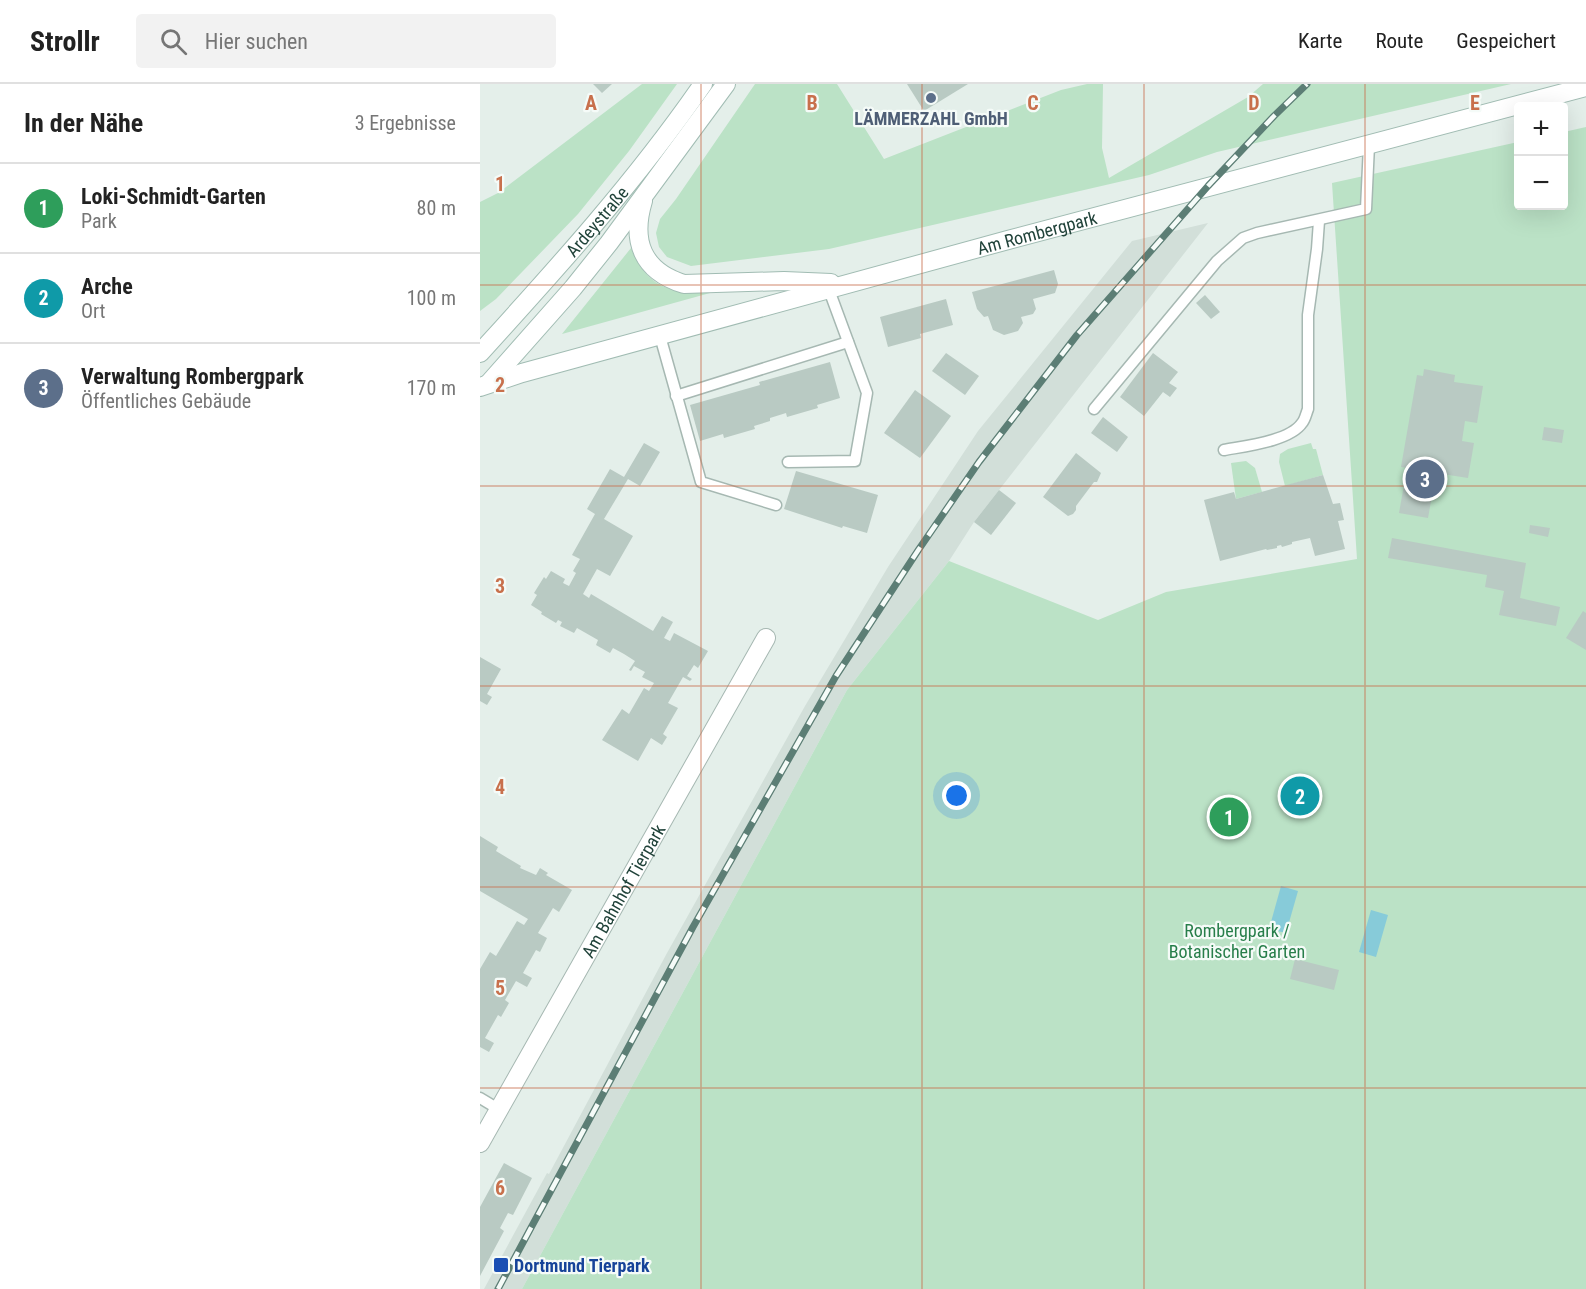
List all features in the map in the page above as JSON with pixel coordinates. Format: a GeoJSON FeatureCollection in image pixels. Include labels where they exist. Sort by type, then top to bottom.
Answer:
{"type":"FeatureCollection","features":[{"type":"Feature","properties":{"kind":"main road","name":"Ardeystraße"},"geometry":{"type":"LineString","coordinates":[[480,353],[593,229],[703,84]]}},
{"type":"Feature","properties":{"kind":"main road","name":"Ardeystraße"},"geometry":{"type":"LineString","coordinates":[[482,389],[573,288],[644,197],[726,84]]}},
{"type":"Feature","properties":{"kind":"main road","name":"Am Rombergpark"},"geometry":{"type":"LineString","coordinates":[[482,389],[522,373],[1029,234],[1369,145],[1563,88],[1586,87]]}},
{"type":"Feature","properties":{"kind":"main road","name":"Ardeystraße"},"geometry":{"type":"LineString","coordinates":[[644,197],[639,216],[639,241],[653,269],[668,279],[684,284],[784,281],[854,283]]}},
{"type":"Feature","properties":{"kind":"main road","name":"Am Bahnhof Tierpark"},"geometry":{"type":"LineString","coordinates":[[480,1143],[766,638]]}},
{"type":"Feature","properties":{"kind":"lane"},"geometry":{"type":"LineString","coordinates":[[1094,409],[1216,261],[1243,238],[1366,209],[1369,145]]}},
{"type":"Feature","properties":{"kind":"lane"},"geometry":{"type":"LineString","coordinates":[[1224,450],[1269,442],[1295,430],[1302,423],[1308,410],[1308,315],[1319,221]]}},
{"type":"Feature","properties":{"kind":"lane"},"geometry":{"type":"LineString","coordinates":[[788,462],[855,461],[867,393],[829,290]]}},
{"type":"Feature","properties":{"kind":"lane"},"geometry":{"type":"LineString","coordinates":[[660,336],[701,482],[776,505]]}},
{"type":"Feature","properties":{"kind":"lane"},"geometry":{"type":"LineString","coordinates":[[676,396],[848,342]]}},
{"type":"Feature","properties":{"kind":"lane"},"geometry":{"type":"LineString","coordinates":[[480,1098],[500,1110]]}},
{"type":"Feature","properties":{"kind":"shaded area"},"geometry":{"type":"Polygon","coordinates":[[[1208,223],[974,522],[949,561],[847,690],[522,1289],[484,1289],[805,706],[888,567],[978,431],[1132,241],[1208,223]]]}},
{"type":"Feature","properties":{"kind":"green space"},"geometry":{"type":"Polygon","coordinates":[[[642,84],[677,84],[629,151],[578,214],[496,299],[480,311],[480,202],[498,193],[642,84]]]}},
{"type":"Feature","properties":{"kind":"green space"},"geometry":{"type":"Polygon","coordinates":[[[755,84],[837,84],[884,159],[1061,90],[1087,84],[1103,84],[1102,148],[1109,178],[1248,97],[1263,84],[1511,84],[1217,152],[1149,175],[829,249],[691,266],[667,257],[659,247],[656,233],[660,219],[755,84]]]}},
{"type":"Feature","properties":{"kind":"green space","name":"Rombergpark / Botanischer Garten"},"geometry":{"type":"Polygon","coordinates":[[[1586,127],[1586,1289],[522,1289],[847,690],[949,561],[1098,620],[1166,592],[1357,559],[1332,183],[1514,143],[1514,210],[1568,210],[1568,131],[1586,127]]]}},
{"type":"Feature","properties":{"kind":"green space"},"geometry":{"type":"Polygon","coordinates":[[[631,248],[644,272],[664,287],[673,290],[710,293],[562,334],[631,248]]]}},
{"type":"Feature","properties":{"kind":"green space"},"geometry":{"type":"Polygon","coordinates":[[[1311,443],[1313,449],[1316,449],[1323,475],[1285,486],[1279,462],[1280,454],[1288,449],[1311,443]]]}},
{"type":"Feature","properties":{"kind":"green space"},"geometry":{"type":"Polygon","coordinates":[[[1246,461],[1255,468],[1262,492],[1236,499],[1231,463],[1246,461]]]}},
{"type":"Feature","properties":{"kind":"water"},"geometry":{"type":"Polygon","coordinates":[[[1281,886],[1298,891],[1286,933],[1269,929],[1281,886]]]}},
{"type":"Feature","properties":{"kind":"water"},"geometry":{"type":"Polygon","coordinates":[[[1371,910],[1388,915],[1376,957],[1359,952],[1371,910]]]}},
{"type":"Feature","properties":{"kind":"building"},"geometry":{"type":"Polygon","coordinates":[[[593,84],[612,84],[602,93],[593,84]]]}},
{"type":"Feature","properties":{"kind":"building","name":"LÄMMERZAHL GmbH"},"geometry":{"type":"Polygon","coordinates":[[[907,84],[968,84],[924,111],[907,84]]]}},
{"type":"Feature","properties":{"kind":"building"},"geometry":{"type":"Polygon","coordinates":[[[1054,270],[1058,284],[1055,293],[1033,299],[1036,309],[1033,314],[1021,317],[1023,323],[1018,331],[1004,335],[993,330],[988,316],[984,317],[977,309],[972,292],[1054,270]]]}},
{"type":"Feature","properties":{"kind":"building"},"geometry":{"type":"Polygon","coordinates":[[[1205,295],[1220,312],[1211,319],[1196,303],[1205,295]]]}},
{"type":"Feature","properties":{"kind":"building"},"geometry":{"type":"Polygon","coordinates":[[[946,299],[953,325],[920,334],[921,338],[888,347],[880,317],[946,299]]]}},
{"type":"Feature","properties":{"kind":"building"},"geometry":{"type":"Polygon","coordinates":[[[946,353],[979,376],[965,395],[932,371],[946,353]]]}},
{"type":"Feature","properties":{"kind":"building"},"geometry":{"type":"Polygon","coordinates":[[[1153,353],[1178,372],[1169,383],[1177,388],[1170,397],[1163,392],[1144,416],[1120,397],[1153,353]]]}},
{"type":"Feature","properties":{"kind":"building"},"geometry":{"type":"Polygon","coordinates":[[[830,362],[840,398],[817,405],[818,408],[787,417],[786,413],[770,418],[770,421],[754,426],[755,429],[724,438],[723,434],[700,441],[690,405],[830,362]]]}},
{"type":"Feature","properties":{"kind":"building"},"geometry":{"type":"Polygon","coordinates":[[[1424,369],[1455,375],[1454,382],[1483,386],[1477,423],[1465,421],[1462,441],[1474,443],[1468,478],[1436,473],[1428,518],[1399,513],[1407,468],[1401,467],[1417,375],[1423,376],[1424,369]]]}},
{"type":"Feature","properties":{"kind":"building"},"geometry":{"type":"Polygon","coordinates":[[[915,390],[951,416],[920,458],[884,433],[915,390]]]}},
{"type":"Feature","properties":{"kind":"building"},"geometry":{"type":"Polygon","coordinates":[[[1103,417],[1128,437],[1117,452],[1091,433],[1103,417]]]}},
{"type":"Feature","properties":{"kind":"building"},"geometry":{"type":"Polygon","coordinates":[[[1544,427],[1564,430],[1562,443],[1542,440],[1544,427]]]}},
{"type":"Feature","properties":{"kind":"building"},"geometry":{"type":"Polygon","coordinates":[[[644,443],[660,452],[640,486],[628,479],[604,519],[633,536],[610,576],[597,569],[583,594],[589,598],[591,594],[653,631],[662,616],[673,622],[664,638],[670,641],[674,633],[708,651],[698,668],[694,665],[687,676],[692,679],[690,681],[683,677],[668,703],[678,708],[663,734],[667,737],[662,745],[651,738],[638,761],[602,740],[622,709],[629,714],[644,688],[649,691],[654,683],[642,677],[645,672],[634,666],[631,671],[629,670],[635,661],[624,654],[613,648],[610,653],[596,645],[598,640],[577,628],[574,633],[560,626],[562,622],[558,620],[556,623],[531,605],[537,595],[534,593],[544,577],[546,579],[551,571],[565,579],[563,583],[569,586],[576,573],[573,571],[580,559],[572,555],[595,514],[587,509],[610,469],[624,477],[644,443]]]}},
{"type":"Feature","properties":{"kind":"building"},"geometry":{"type":"Polygon","coordinates":[[[1076,453],[1101,473],[1097,482],[1094,482],[1076,506],[1073,514],[1068,516],[1043,497],[1076,453]]]}},
{"type":"Feature","properties":{"kind":"building"},"geometry":{"type":"Polygon","coordinates":[[[796,471],[878,495],[867,533],[843,526],[842,528],[784,509],[796,471]]]}},
{"type":"Feature","properties":{"kind":"building"},"geometry":{"type":"Polygon","coordinates":[[[1323,475],[1333,504],[1340,503],[1344,520],[1338,521],[1345,549],[1315,556],[1310,538],[1220,561],[1204,500],[1234,492],[1236,499],[1323,475]]]}},
{"type":"Feature","properties":{"kind":"building"},"geometry":{"type":"Polygon","coordinates":[[[999,490],[1016,503],[991,535],[974,522],[999,490]]]}},
{"type":"Feature","properties":{"kind":"building"},"geometry":{"type":"Polygon","coordinates":[[[1530,525],[1550,528],[1548,537],[1529,533],[1530,525]]]}},
{"type":"Feature","properties":{"kind":"building"},"geometry":{"type":"Polygon","coordinates":[[[1392,538],[1526,563],[1520,598],[1560,607],[1556,626],[1499,615],[1504,591],[1485,587],[1487,575],[1388,558],[1392,538]]]}},
{"type":"Feature","properties":{"kind":"building"},"geometry":{"type":"Polygon","coordinates":[[[1583,611],[1586,613],[1586,650],[1566,638],[1583,611]]]}},
{"type":"Feature","properties":{"kind":"building"},"geometry":{"type":"Polygon","coordinates":[[[480,657],[501,669],[487,694],[492,697],[487,705],[480,701],[480,657]]]}},
{"type":"Feature","properties":{"kind":"building"},"geometry":{"type":"Polygon","coordinates":[[[480,836],[498,847],[496,851],[521,866],[520,868],[536,875],[540,868],[548,873],[546,875],[572,890],[559,912],[553,908],[538,933],[547,938],[540,952],[536,950],[523,973],[532,978],[527,987],[516,981],[505,1000],[509,1003],[501,1017],[498,1015],[485,1038],[494,1043],[489,1052],[480,1047],[480,969],[490,952],[496,956],[517,921],[524,925],[528,919],[480,891],[480,836]]]}},
{"type":"Feature","properties":{"kind":"building"},"geometry":{"type":"Polygon","coordinates":[[[1295,959],[1339,970],[1334,990],[1290,979],[1295,959]]]}},
{"type":"Feature","properties":{"kind":"building"},"geometry":{"type":"Polygon","coordinates":[[[504,1163],[532,1178],[513,1215],[508,1213],[500,1228],[504,1231],[480,1276],[480,1207],[504,1163]]]}},
{"type":"Feature","properties":{"kind":"railway"},"geometry":{"type":"LineString","coordinates":[[498,1289],[693,927],[836,676],[919,549],[979,462],[1077,335],[1208,186],[1307,84]]}},
{"type":"Feature","properties":{"kind":"place","name":"LÄMMERZAHL GmbH"},"geometry":{"type":"Point","coordinates":[931,98]}},
{"type":"Feature","properties":{"kind":"place","name":"Verwaltung Rombergpark"},"geometry":{"type":"Point","coordinates":[1425,479]}},
{"type":"Feature","properties":{"kind":"place","name":"Arche"},"geometry":{"type":"Point","coordinates":[1300,796]}},
{"type":"Feature","properties":{"kind":"place","name":"Loki-Schmidt-Garten"},"geometry":{"type":"Point","coordinates":[1229,817]}},
{"type":"Feature","properties":{"kind":"place","name":"Dortmund Tierpark"},"geometry":{"type":"Point","coordinates":[501,1265]}}]}
